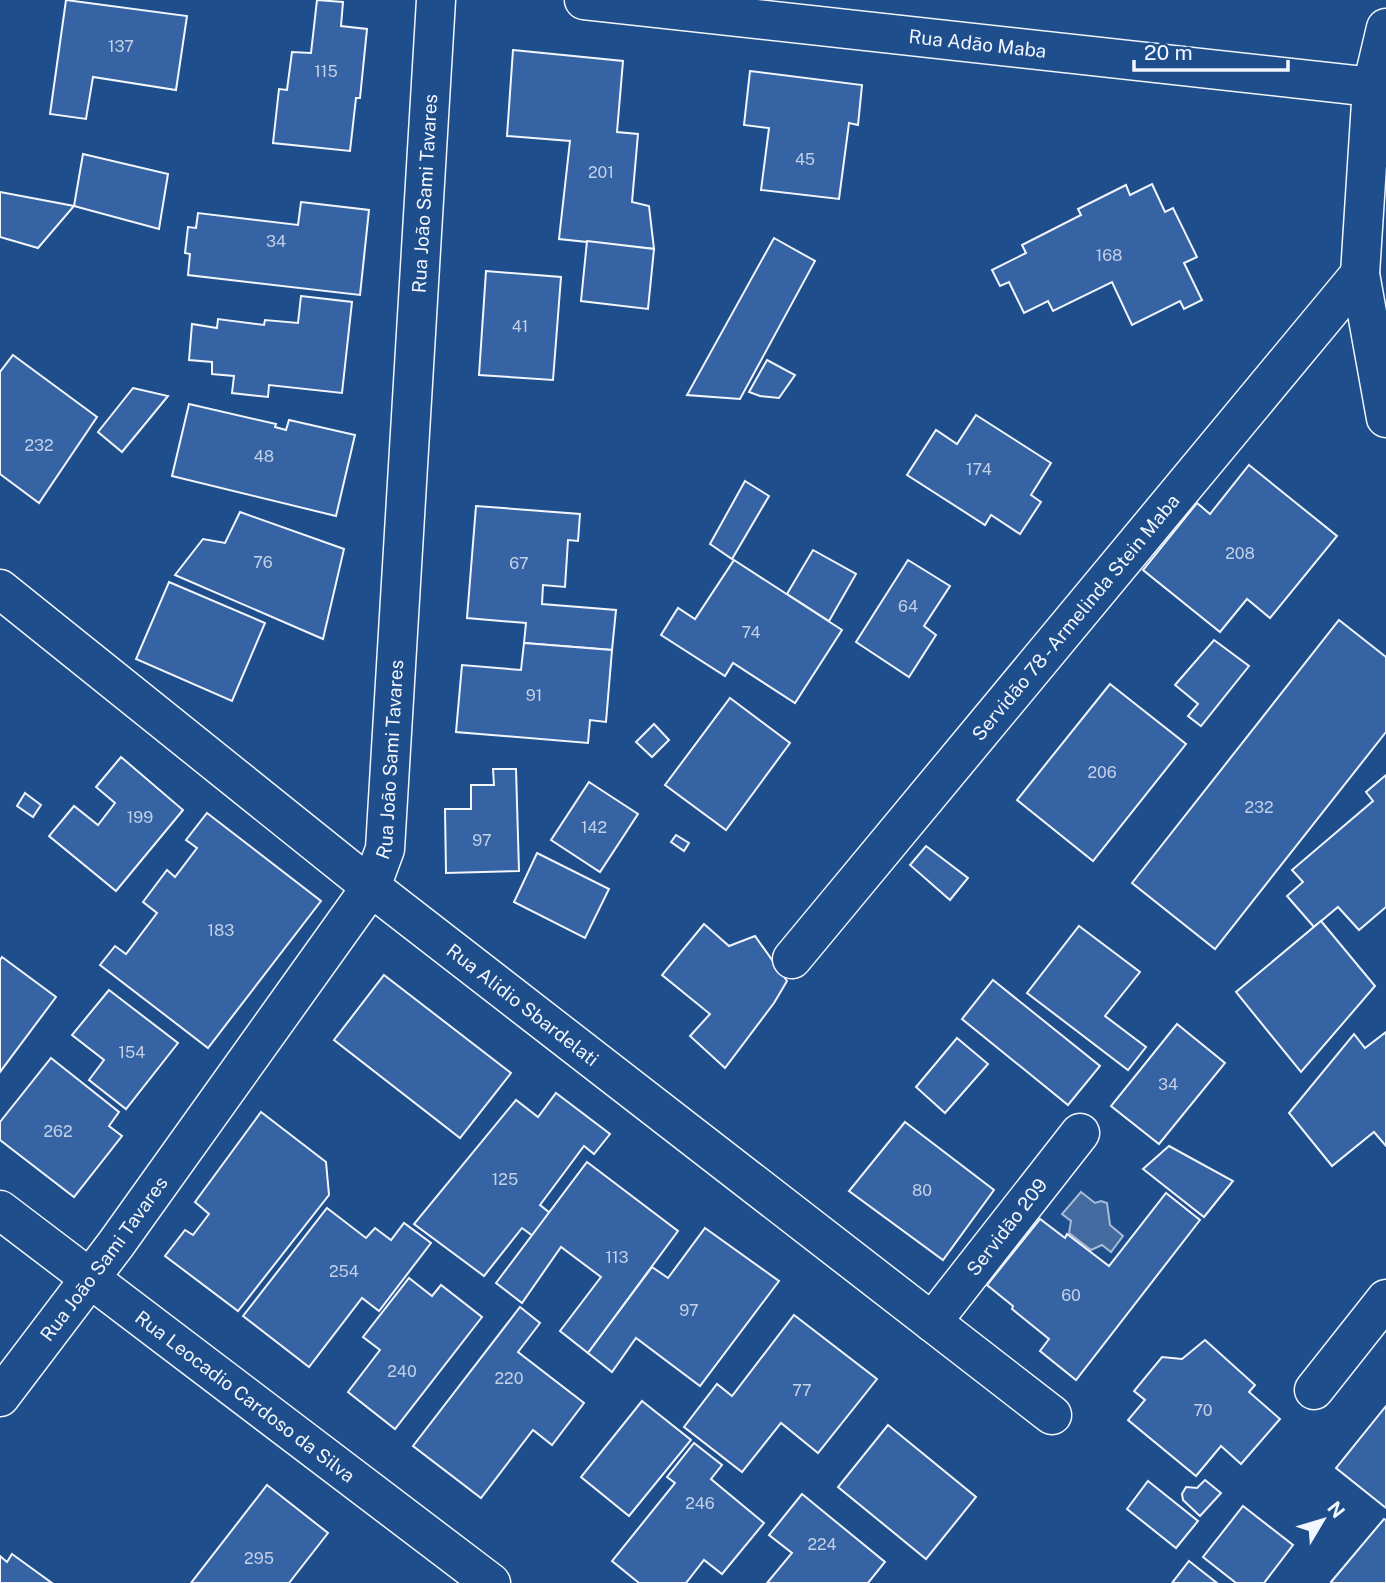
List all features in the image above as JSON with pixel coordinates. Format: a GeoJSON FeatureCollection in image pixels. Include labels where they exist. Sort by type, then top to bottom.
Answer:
{"type":"FeatureCollection","features":[{"type":"Feature","properties":{"kind":"street","name":"Rua João Sami Tavares"},"geometry":{"type":"LineString","coordinates":[[0,1397],[91,1278],[370,887],[385,849],[436,0]]}},
{"type":"Feature","properties":{"kind":"street","name":"Rua Adão Maba"},"geometry":{"type":"LineString","coordinates":[[584,0],[1372,87]]}},
{"type":"Feature","properties":{"kind":"street"},"geometry":{"type":"LineString","coordinates":[[1386,28],[1372,87],[1360,274],[1386,418]]}},
{"type":"Feature","properties":{"kind":"street","name":"Servidão 78 - Armelinda Stein Maba"},"geometry":{"type":"LineString","coordinates":[[792,958],[1360,274]]}},
{"type":"Feature","properties":{"kind":"street","name":"Rua Alidio Sbardelati"},"geometry":{"type":"LineString","coordinates":[[0,589],[370,887],[1052,1415]]}},
{"type":"Feature","properties":{"kind":"street","name":"Servidão 209"},"geometry":{"type":"LineString","coordinates":[[932,1322],[1080,1133]]}},
{"type":"Feature","properties":{"kind":"street","name":"Rua Leocadio Cardoso da Silva"},"geometry":{"type":"LineString","coordinates":[[0,1210],[491,1583]]}},
{"type":"Feature","properties":{"kind":"street"},"geometry":{"type":"LineString","coordinates":[[1386,1299],[1319,1397],[1386,1325]]}},
{"type":"Feature","properties":{"kind":"water"},"geometry":{"type":"Polygon","coordinates":[[[1081,1192],[1095,1203],[1107,1203],[1110,1225],[1123,1236],[1111,1252],[1102,1245],[1091,1250],[1069,1233],[1071,1221],[1062,1214],[1081,1192]]]}},
{"type":"Feature","properties":{"kind":"building"},"geometry":{"type":"Polygon","coordinates":[[[66,0],[187,16],[176,90],[93,77],[86,119],[50,114],[66,0]]]}},
{"type":"Feature","properties":{"kind":"building"},"geometry":{"type":"Polygon","coordinates":[[[317,0],[343,2],[341,26],[367,29],[360,98],[356,98],[350,151],[273,143],[279,89],[287,90],[292,52],[311,53],[317,0]]]}},
{"type":"Feature","properties":{"kind":"building"},"geometry":{"type":"Polygon","coordinates":[[[513,50],[623,61],[617,132],[638,134],[632,202],[649,206],[654,249],[559,239],[570,141],[507,136],[513,50]]]}},
{"type":"Feature","properties":{"kind":"building"},"geometry":{"type":"Polygon","coordinates":[[[750,71],[862,85],[858,125],[849,123],[839,199],[761,190],[769,128],[744,125],[750,71]]]}},
{"type":"Feature","properties":{"kind":"building"},"geometry":{"type":"Polygon","coordinates":[[[83,154],[168,174],[159,229],[74,206],[83,154]]]}},
{"type":"Feature","properties":{"kind":"building"},"geometry":{"type":"Polygon","coordinates":[[[1152,184],[1165,212],[1173,208],[1197,257],[1184,263],[1202,300],[1184,309],[1180,301],[1132,325],[1112,282],[1053,311],[1048,301],[1024,313],[1009,282],[1000,286],[992,270],[1026,253],[1022,245],[1081,215],[1078,209],[1126,185],[1130,195],[1152,184]]]}},
{"type":"Feature","properties":{"kind":"building"},"geometry":{"type":"Polygon","coordinates":[[[0,192],[74,206],[38,248],[0,237],[0,192]]]}},
{"type":"Feature","properties":{"kind":"building"},"geometry":{"type":"Polygon","coordinates":[[[301,202],[369,210],[360,295],[188,275],[190,254],[185,253],[188,227],[196,228],[198,213],[298,225],[301,202]]]}},
{"type":"Feature","properties":{"kind":"building"},"geometry":{"type":"Polygon","coordinates":[[[774,238],[815,261],[740,399],[687,395],[774,238]]]}},
{"type":"Feature","properties":{"kind":"building"},"geometry":{"type":"Polygon","coordinates":[[[587,241],[654,249],[648,309],[581,301],[587,241]]]}},
{"type":"Feature","properties":{"kind":"building"},"geometry":{"type":"Polygon","coordinates":[[[486,271],[561,277],[553,380],[479,375],[486,271]]]}},
{"type":"Feature","properties":{"kind":"building"},"geometry":{"type":"Polygon","coordinates":[[[301,296],[352,302],[342,393],[269,385],[268,397],[232,393],[234,376],[212,374],[212,362],[189,360],[192,324],[217,328],[218,319],[264,325],[265,320],[298,323],[301,296]]]}},
{"type":"Feature","properties":{"kind":"building"},"geometry":{"type":"Polygon","coordinates":[[[13,355],[97,417],[39,503],[0,474],[0,372],[13,355]]]}},
{"type":"Feature","properties":{"kind":"building"},"geometry":{"type":"Polygon","coordinates":[[[767,360],[795,375],[779,398],[749,392],[767,360]]]}},
{"type":"Feature","properties":{"kind":"building"},"geometry":{"type":"Polygon","coordinates":[[[133,388],[168,396],[122,452],[98,432],[133,388]]]}},
{"type":"Feature","properties":{"kind":"building"},"geometry":{"type":"Polygon","coordinates":[[[189,404],[276,424],[275,427],[286,430],[289,420],[355,435],[336,516],[172,476],[189,404]]]}},
{"type":"Feature","properties":{"kind":"building"},"geometry":{"type":"Polygon","coordinates":[[[976,415],[1051,463],[1031,495],[1041,502],[1020,534],[991,515],[985,525],[907,475],[936,430],[957,444],[976,415]]]}},
{"type":"Feature","properties":{"kind":"building"},"geometry":{"type":"Polygon","coordinates":[[[1249,465],[1337,536],[1270,618],[1247,599],[1220,632],[1143,570],[1197,503],[1210,514],[1249,465]]]}},
{"type":"Feature","properties":{"kind":"building"},"geometry":{"type":"Polygon","coordinates":[[[745,481],[769,496],[732,559],[710,544],[745,481]]]}},
{"type":"Feature","properties":{"kind":"building"},"geometry":{"type":"Polygon","coordinates":[[[476,506],[580,514],[578,541],[568,540],[565,587],[543,585],[542,604],[616,610],[612,650],[524,643],[526,623],[467,618],[476,506]]]}},
{"type":"Feature","properties":{"kind":"building"},"geometry":{"type":"Polygon","coordinates":[[[240,512],[344,549],[323,639],[175,575],[203,539],[225,543],[240,512]]]}},
{"type":"Feature","properties":{"kind":"building"},"geometry":{"type":"Polygon","coordinates":[[[813,550],[856,574],[829,621],[787,594],[813,550]]]}},
{"type":"Feature","properties":{"kind":"building"},"geometry":{"type":"Polygon","coordinates":[[[734,560],[842,630],[795,703],[733,663],[725,676],[661,635],[678,608],[695,619],[734,560]]]}},
{"type":"Feature","properties":{"kind":"building"},"geometry":{"type":"Polygon","coordinates":[[[908,560],[950,586],[924,626],[936,635],[909,677],[856,642],[908,560]]]}},
{"type":"Feature","properties":{"kind":"building"},"geometry":{"type":"Polygon","coordinates":[[[169,582],[265,623],[232,701],[136,659],[169,582]]]}},
{"type":"Feature","properties":{"kind":"building"},"geometry":{"type":"Polygon","coordinates":[[[1339,620],[1386,657],[1386,732],[1215,949],[1132,883],[1339,620]]]}},
{"type":"Feature","properties":{"kind":"building"},"geometry":{"type":"Polygon","coordinates":[[[1214,640],[1249,666],[1201,726],[1188,716],[1198,704],[1175,685],[1214,640]]]}},
{"type":"Feature","properties":{"kind":"building"},"geometry":{"type":"Polygon","coordinates":[[[524,643],[612,650],[606,722],[590,720],[588,743],[456,732],[462,665],[521,670],[524,643]]]}},
{"type":"Feature","properties":{"kind":"building"},"geometry":{"type":"Polygon","coordinates":[[[1110,684],[1186,744],[1093,861],[1017,800],[1110,684]]]}},
{"type":"Feature","properties":{"kind":"building"},"geometry":{"type":"Polygon","coordinates":[[[730,698],[790,743],[726,830],[665,785],[730,698]]]}},
{"type":"Feature","properties":{"kind":"building"},"geometry":{"type":"Polygon","coordinates":[[[654,724],[669,740],[652,757],[636,742],[654,724]]]}},
{"type":"Feature","properties":{"kind":"building"},"geometry":{"type":"Polygon","coordinates":[[[121,757],[183,810],[116,891],[49,836],[74,806],[98,825],[115,803],[96,787],[121,757]]]}},
{"type":"Feature","properties":{"kind":"building"},"geometry":{"type":"Polygon","coordinates":[[[493,769],[516,769],[519,871],[446,873],[445,809],[471,809],[471,785],[494,785],[493,769]]]}},
{"type":"Feature","properties":{"kind":"building"},"geometry":{"type":"Polygon","coordinates":[[[1386,775],[1386,907],[1359,930],[1338,907],[1314,927],[1287,896],[1303,882],[1292,870],[1373,801],[1366,792],[1386,775]]]}},
{"type":"Feature","properties":{"kind":"building"},"geometry":{"type":"Polygon","coordinates":[[[589,782],[638,814],[600,872],[551,840],[589,782]]]}},
{"type":"Feature","properties":{"kind":"building"},"geometry":{"type":"Polygon","coordinates":[[[25,793],[41,805],[33,817],[17,806],[25,793]]]}},
{"type":"Feature","properties":{"kind":"building"},"geometry":{"type":"Polygon","coordinates":[[[207,813],[321,901],[208,1048],[100,965],[115,946],[126,954],[157,913],[143,902],[167,870],[175,877],[197,848],[186,840],[207,813]]]}},
{"type":"Feature","properties":{"kind":"building"},"geometry":{"type":"Polygon","coordinates":[[[676,835],[689,843],[684,851],[671,842],[676,835]]]}},
{"type":"Feature","properties":{"kind":"building"},"geometry":{"type":"Polygon","coordinates":[[[926,846],[968,878],[950,900],[910,865],[926,846]]]}},
{"type":"Feature","properties":{"kind":"building"},"geometry":{"type":"Polygon","coordinates":[[[537,853],[609,889],[585,938],[514,902],[537,853]]]}},
{"type":"Feature","properties":{"kind":"building"},"geometry":{"type":"Polygon","coordinates":[[[1321,921],[1375,986],[1301,1072],[1236,992],[1321,921]]]}},
{"type":"Feature","properties":{"kind":"building"},"geometry":{"type":"Polygon","coordinates":[[[704,924],[729,946],[755,936],[787,981],[774,1003],[725,1068],[690,1036],[710,1014],[662,975],[704,924]]]}},
{"type":"Feature","properties":{"kind":"building"},"geometry":{"type":"Polygon","coordinates":[[[1079,926],[1140,972],[1105,1016],[1146,1047],[1128,1070],[1027,993],[1079,926]]]}},
{"type":"Feature","properties":{"kind":"building"},"geometry":{"type":"Polygon","coordinates":[[[2,957],[56,997],[0,1072],[0,960],[2,957]]]}},
{"type":"Feature","properties":{"kind":"building"},"geometry":{"type":"Polygon","coordinates":[[[384,975],[511,1073],[460,1138],[334,1040],[384,975]]]}},
{"type":"Feature","properties":{"kind":"building"},"geometry":{"type":"Polygon","coordinates":[[[993,980],[1100,1066],[1068,1105],[962,1019],[993,980]]]}},
{"type":"Feature","properties":{"kind":"building"},"geometry":{"type":"Polygon","coordinates":[[[109,990],[178,1043],[126,1109],[89,1080],[104,1060],[72,1035],[109,990]]]}},
{"type":"Feature","properties":{"kind":"building"},"geometry":{"type":"Polygon","coordinates":[[[1177,1024],[1225,1063],[1159,1144],[1111,1106],[1177,1024]]]}},
{"type":"Feature","properties":{"kind":"building"},"geometry":{"type":"Polygon","coordinates":[[[1386,1032],[1386,1146],[1374,1132],[1332,1166],[1289,1113],[1354,1034],[1365,1048],[1386,1032]]]}},
{"type":"Feature","properties":{"kind":"building"},"geometry":{"type":"Polygon","coordinates":[[[957,1038],[988,1064],[945,1113],[916,1087],[957,1038]]]}},
{"type":"Feature","properties":{"kind":"building"},"geometry":{"type":"Polygon","coordinates":[[[51,1058],[119,1112],[109,1126],[122,1136],[74,1197],[0,1140],[0,1122],[51,1058]]]}},
{"type":"Feature","properties":{"kind":"building"},"geometry":{"type":"Polygon","coordinates":[[[556,1093],[610,1134],[594,1154],[584,1146],[540,1205],[550,1213],[533,1236],[522,1228],[484,1276],[414,1224],[516,1100],[538,1117],[556,1093]]]}},
{"type":"Feature","properties":{"kind":"building"},"geometry":{"type":"Polygon","coordinates":[[[261,1112],[326,1162],[329,1195],[238,1311],[165,1256],[185,1230],[193,1235],[209,1214],[195,1202],[261,1112]]]}},
{"type":"Feature","properties":{"kind":"building"},"geometry":{"type":"Polygon","coordinates":[[[905,1122],[994,1190],[943,1260],[849,1191],[905,1122]]]}},
{"type":"Feature","properties":{"kind":"building"},"geometry":{"type":"Polygon","coordinates":[[[1169,1146],[1233,1181],[1204,1217],[1143,1169],[1169,1146]]]}},
{"type":"Feature","properties":{"kind":"building"},"geometry":{"type":"Polygon","coordinates":[[[587,1162],[678,1231],[588,1353],[560,1331],[601,1277],[561,1247],[522,1303],[496,1283],[587,1162]]]}},
{"type":"Feature","properties":{"kind":"building"},"geometry":{"type":"Polygon","coordinates":[[[1166,1193],[1200,1220],[1076,1380],[1040,1351],[1049,1339],[987,1285],[1040,1219],[1065,1238],[1067,1234],[1109,1266],[1166,1193]]]}},
{"type":"Feature","properties":{"kind":"building"},"geometry":{"type":"Polygon","coordinates":[[[327,1208],[366,1238],[375,1228],[391,1240],[404,1223],[431,1243],[379,1311],[362,1298],[309,1367],[243,1316],[327,1208]]]}},
{"type":"Feature","properties":{"kind":"building"},"geometry":{"type":"Polygon","coordinates":[[[705,1228],[779,1281],[700,1386],[636,1338],[612,1372],[588,1353],[652,1267],[668,1278],[705,1228]]]}},
{"type":"Feature","properties":{"kind":"building"},"geometry":{"type":"Polygon","coordinates":[[[409,1278],[432,1296],[441,1285],[482,1317],[395,1429],[348,1392],[380,1350],[363,1337],[409,1278]]]}},
{"type":"Feature","properties":{"kind":"building"},"geometry":{"type":"Polygon","coordinates":[[[520,1307],[540,1323],[518,1352],[584,1403],[552,1445],[533,1430],[481,1498],[413,1446],[520,1307]]]}},
{"type":"Feature","properties":{"kind":"building"},"geometry":{"type":"Polygon","coordinates":[[[794,1315],[877,1379],[818,1453],[781,1423],[742,1472],[684,1427],[717,1384],[732,1396],[794,1315]]]}},
{"type":"Feature","properties":{"kind":"building"},"geometry":{"type":"Polygon","coordinates":[[[1205,1340],[1255,1385],[1249,1392],[1280,1419],[1241,1464],[1221,1446],[1196,1476],[1128,1420],[1145,1400],[1134,1391],[1162,1357],[1182,1359],[1205,1340]]]}},
{"type":"Feature","properties":{"kind":"building"},"geometry":{"type":"Polygon","coordinates":[[[642,1401],[691,1440],[629,1516],[581,1477],[642,1401]]]}},
{"type":"Feature","properties":{"kind":"building"},"geometry":{"type":"Polygon","coordinates":[[[1386,1406],[1386,1508],[1336,1468],[1386,1406]]]}},
{"type":"Feature","properties":{"kind":"building"},"geometry":{"type":"Polygon","coordinates":[[[888,1425],[976,1497],[926,1559],[838,1487],[888,1425]]]}},
{"type":"Feature","properties":{"kind":"building"},"geometry":{"type":"Polygon","coordinates":[[[694,1443],[722,1465],[711,1479],[764,1523],[722,1574],[704,1560],[686,1583],[639,1583],[612,1561],[675,1483],[667,1477],[694,1443]]]}},
{"type":"Feature","properties":{"kind":"building"},"geometry":{"type":"Polygon","coordinates":[[[1205,1480],[1221,1493],[1200,1516],[1183,1500],[1182,1494],[1186,1487],[1197,1488],[1205,1480]]]}},
{"type":"Feature","properties":{"kind":"building"},"geometry":{"type":"Polygon","coordinates":[[[1148,1481],[1198,1521],[1176,1548],[1127,1509],[1148,1481]]]}},
{"type":"Feature","properties":{"kind":"building"},"geometry":{"type":"Polygon","coordinates":[[[267,1485],[328,1533],[289,1583],[191,1583],[267,1485]]]}},
{"type":"Feature","properties":{"kind":"building"},"geometry":{"type":"Polygon","coordinates":[[[802,1494],[885,1562],[868,1583],[767,1583],[792,1553],[769,1535],[802,1494]]]}},
{"type":"Feature","properties":{"kind":"building"},"geometry":{"type":"Polygon","coordinates":[[[1243,1506],[1293,1545],[1264,1583],[1236,1583],[1203,1557],[1243,1506]]]}},
{"type":"Feature","properties":{"kind":"building"},"geometry":{"type":"Polygon","coordinates":[[[1384,1519],[1386,1583],[1331,1582],[1384,1519]]]}},
{"type":"Feature","properties":{"kind":"building"},"geometry":{"type":"Polygon","coordinates":[[[12,1554],[52,1583],[0,1583],[0,1556],[7,1562],[12,1554]]]}},
{"type":"Feature","properties":{"kind":"building"},"geometry":{"type":"Polygon","coordinates":[[[1189,1561],[1217,1583],[1172,1583],[1189,1561]]]}}]}
